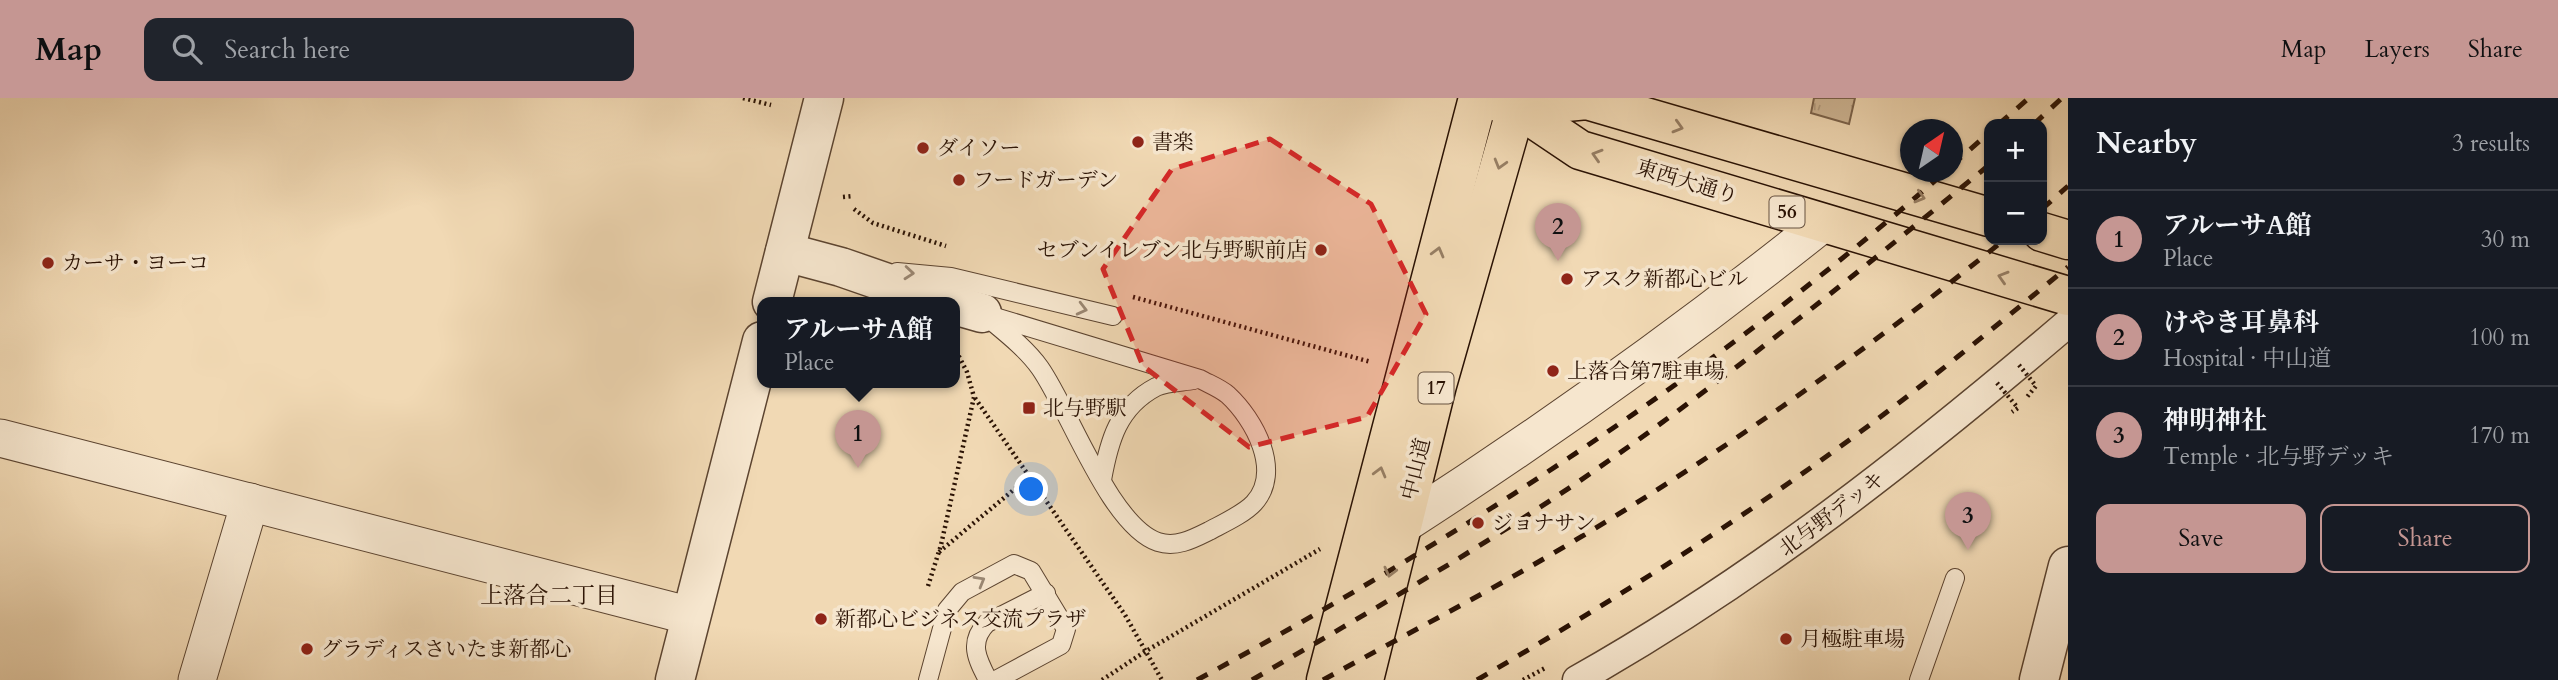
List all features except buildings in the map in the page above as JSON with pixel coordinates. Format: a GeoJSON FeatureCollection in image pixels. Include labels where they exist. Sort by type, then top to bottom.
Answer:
{"type":"FeatureCollection","features":[{"type":"Feature","properties":{"kind":"main road"},"geometry":{"type":"LineString","coordinates":[[1499,100],[1587,100],[1984,216]]}},
{"type":"Feature","properties":{"kind":"main road","name":"東西大通り"},"geometry":{"type":"LineString","coordinates":[[1499,100],[1580,150],[2068,296]]}},
{"type":"Feature","properties":{"kind":"main road","name":"中山道"},"geometry":{"type":"LineString","coordinates":[[1364,680],[1437,385],[1499,100]]}},
{"type":"Feature","properties":{"kind":"main road","name":"中山道"},"geometry":{"type":"LineString","coordinates":[[1326,680],[1499,100]]}},
{"type":"Feature","properties":{"kind":"main road"},"geometry":{"type":"LineString","coordinates":[[2047,234],[2068,240]]}},
{"type":"Feature","properties":{"kind":"street"},"geometry":{"type":"LineString","coordinates":[[773,297],[824,98]]}},
{"type":"Feature","properties":{"kind":"street"},"geometry":{"type":"LineString","coordinates":[[1401,526],[1483,473],[1694,324],[1823,223]]}},
{"type":"Feature","properties":{"kind":"street"},"geometry":{"type":"LineString","coordinates":[[785,252],[841,267],[928,297]]}},
{"type":"Feature","properties":{"kind":"street","name":"北与野デッキ"},"geometry":{"type":"LineString","coordinates":[[1577,680],[1780,553],[1936,436],[2068,323]]}},
{"type":"Feature","properties":{"kind":"street"},"geometry":{"type":"LineString","coordinates":[[675,680],[757,360]]}},
{"type":"Feature","properties":{"kind":"street"},"geometry":{"type":"LineString","coordinates":[[0,439],[691,616]]}},
{"type":"Feature","properties":{"kind":"street"},"geometry":{"type":"LineString","coordinates":[[197,680],[250,502]]}},
{"type":"Feature","properties":{"kind":"street"},"geometry":{"type":"LineString","coordinates":[[2039,680],[2068,566]]}},
{"type":"Feature","properties":{"kind":"lane"},"geometry":{"type":"LineString","coordinates":[[841,267],[951,277],[1113,316]]}},
{"type":"Feature","properties":{"kind":"lane"},"geometry":{"type":"LineString","coordinates":[[968,309],[1200,379],[1226,393],[1243,411],[1261,441],[1266,461],[1264,486],[1254,503],[1189,541],[1158,542],[1139,531],[1102,480],[1040,368],[968,309]]}},
{"type":"Feature","properties":{"kind":"lane"},"geometry":{"type":"LineString","coordinates":[[1102,480],[1109,440],[1131,406],[1157,386],[1200,379]]}},
{"type":"Feature","properties":{"kind":"lane"},"geometry":{"type":"LineString","coordinates":[[928,680],[947,610],[962,592],[1014,564],[1031,571],[1066,629],[1066,637],[1060,645],[996,680]]}},
{"type":"Feature","properties":{"kind":"lane"},"geometry":{"type":"LineString","coordinates":[[1919,680],[1955,578]]}},
{"type":"Feature","properties":{"kind":"lane"},"geometry":{"type":"LineString","coordinates":[[988,680],[976,657],[975,641],[980,630],[987,623],[1046,593]]}},
{"type":"Feature","properties":{"kind":"path"},"geometry":{"type":"LineString","coordinates":[[743,98],[771,105]]}},
{"type":"Feature","properties":{"kind":"path"},"geometry":{"type":"LineString","coordinates":[[843,197],[853,196]]}},
{"type":"Feature","properties":{"kind":"path"},"geometry":{"type":"LineString","coordinates":[[960,359],[974,397],[1125,615],[1162,680]]}},
{"type":"Feature","properties":{"kind":"path"},"geometry":{"type":"LineString","coordinates":[[2019,365],[2036,386],[2027,397]]}},
{"type":"Feature","properties":{"kind":"path"},"geometry":{"type":"LineString","coordinates":[[1997,383],[2018,408],[2012,412]]}},
{"type":"Feature","properties":{"kind":"path"},"geometry":{"type":"LineString","coordinates":[[927,590],[974,397]]}},
{"type":"Feature","properties":{"kind":"path"},"geometry":{"type":"LineString","coordinates":[[938,553],[1029,476]]}},
{"type":"Feature","properties":{"kind":"path"},"geometry":{"type":"LineString","coordinates":[[1102,680],[1146,650],[1324,547]]}},
{"type":"Feature","properties":{"kind":"highlighted area"},"geometry":{"type":"Polygon","coordinates":[[[1270,139],[1371,204],[1426,314],[1367,417],[1249,447],[1143,366],[1103,269],[1172,169],[1270,139]]]}},
{"type":"Feature","properties":{"kind":"green space"},"geometry":{"type":"Polygon","coordinates":[[[1814,98],[1855,98],[1849,124],[1811,113],[1814,98]]]}},
{"type":"Feature","properties":{"kind":"railway"},"geometry":{"type":"LineString","coordinates":[[2005,119],[2029,98]]}},
{"type":"Feature","properties":{"kind":"railway"},"geometry":{"type":"LineString","coordinates":[[2039,119],[2062,98]]}},
{"type":"Feature","properties":{"kind":"railway"},"geometry":{"type":"LineString","coordinates":[[1963,155],[1984,137]]}},
{"type":"Feature","properties":{"kind":"railway"},"geometry":{"type":"LineString","coordinates":[[1252,680],[1458,559],[1578,482],[1736,368],[1984,169]]}},
{"type":"Feature","properties":{"kind":"railway"},"geometry":{"type":"LineString","coordinates":[[1197,680],[1394,568],[1586,447],[1770,315],[1933,182]]}},
{"type":"Feature","properties":{"kind":"railway"},"geometry":{"type":"LineString","coordinates":[[2047,205],[2068,186]]}},
{"type":"Feature","properties":{"kind":"railway"},"geometry":{"type":"LineString","coordinates":[[1323,680],[1505,581],[1698,463],[1885,333],[1998,245]]}},
{"type":"Feature","properties":{"kind":"railway"},"geometry":{"type":"LineString","coordinates":[[1477,680],[1658,570],[1791,482],[1923,384],[2068,267]]}},
{"type":"Feature","properties":{"kind":"place","name":"書楽"},"geometry":{"type":"Point","coordinates":[1138,142]}},
{"type":"Feature","properties":{"kind":"place","name":"ダイソー"},"geometry":{"type":"Point","coordinates":[923,148]}},
{"type":"Feature","properties":{"kind":"place","name":"フードガーデン"},"geometry":{"type":"Point","coordinates":[959,180]}},
{"type":"Feature","properties":{"kind":"place","name":"セブンイレブン北与野駅前店"},"geometry":{"type":"Point","coordinates":[1321,250]}},
{"type":"Feature","properties":{"kind":"place","name":"けやき耳鼻科"},"geometry":{"type":"Point","coordinates":[1558,261]}},
{"type":"Feature","properties":{"kind":"place","name":"カーサ・ヨーコ"},"geometry":{"type":"Point","coordinates":[48,263]}},
{"type":"Feature","properties":{"kind":"place","name":"アスク新都心ビル"},"geometry":{"type":"Point","coordinates":[1567,279]}},
{"type":"Feature","properties":{"kind":"place","name":"上落合第7駐車場"},"geometry":{"type":"Point","coordinates":[1553,371]}},
{"type":"Feature","properties":{"kind":"place","name":"北与野駅"},"geometry":{"type":"Point","coordinates":[1029,408]}},
{"type":"Feature","properties":{"kind":"place","name":"アルーサA館"},"geometry":{"type":"Point","coordinates":[858,468]}},
{"type":"Feature","properties":{"kind":"place","name":"ジョナサン"},"geometry":{"type":"Point","coordinates":[1478,523]}},
{"type":"Feature","properties":{"kind":"place","name":"神明神社"},"geometry":{"type":"Point","coordinates":[1968,550]}},
{"type":"Feature","properties":{"kind":"place","name":"新都心ビジネス交流プラザ"},"geometry":{"type":"Point","coordinates":[821,619]}},
{"type":"Feature","properties":{"kind":"place","name":"月極駐車場"},"geometry":{"type":"Point","coordinates":[1786,639]}},
{"type":"Feature","properties":{"kind":"place","name":"グラディスさいたま新都心"},"geometry":{"type":"Point","coordinates":[307,649]}},
{"type":"Feature","properties":{"kind":"district","name":"上落合二丁目"},"geometry":{"type":"Point","coordinates":[549,595]}}]}
